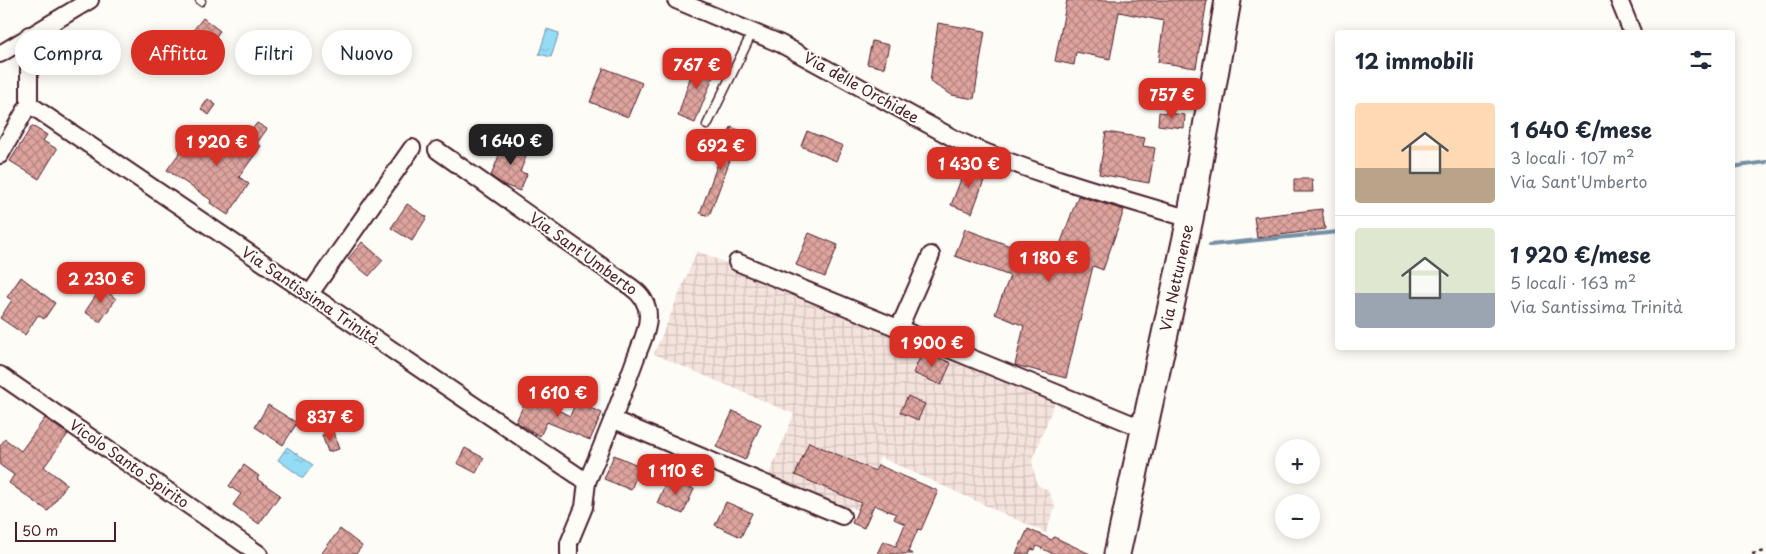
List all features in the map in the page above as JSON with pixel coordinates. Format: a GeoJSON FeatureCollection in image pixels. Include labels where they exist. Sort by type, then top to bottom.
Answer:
{"type":"FeatureCollection","features":[{"type":"Feature","properties":{"kind":"main road","name":"Via Nettunense"},"geometry":{"type":"LineString","coordinates":[[1117,554],[1190,219],[1228,0]]}},
{"type":"Feature","properties":{"kind":"street"},"geometry":{"type":"LineString","coordinates":[[37,30],[90,0]]}},
{"type":"Feature","properties":{"kind":"street","name":"Via delle Orchidee"},"geometry":{"type":"LineString","coordinates":[[676,0],[753,31],[955,139],[987,154],[1056,179],[1190,219]]}},
{"type":"Feature","properties":{"kind":"street"},"geometry":{"type":"LineString","coordinates":[[1619,0],[1631,30]]}},
{"type":"Feature","properties":{"kind":"street"},"geometry":{"type":"LineString","coordinates":[[0,54],[15,44]]}},
{"type":"Feature","properties":{"kind":"street"},"geometry":{"type":"LineString","coordinates":[[0,155],[29,104],[29,75]]}},
{"type":"Feature","properties":{"kind":"street","name":"Via Santissima Trinità"},"geometry":{"type":"LineString","coordinates":[[29,104],[586,482]]}},
{"type":"Feature","properties":{"kind":"street"},"geometry":{"type":"LineString","coordinates":[[308,295],[412,148]]}},
{"type":"Feature","properties":{"kind":"street","name":"Via Sant'Umberto"},"geometry":{"type":"LineString","coordinates":[[437,150],[632,287],[643,299],[648,312],[646,328],[614,420],[586,482]]}},
{"type":"Feature","properties":{"kind":"street"},"geometry":{"type":"LineString","coordinates":[[899,328],[931,255]]}},
{"type":"Feature","properties":{"kind":"street"},"geometry":{"type":"LineString","coordinates":[[737,262],[1144,428]]}},
{"type":"Feature","properties":{"kind":"street","name":"Vicolo Santo Spirito"},"geometry":{"type":"LineString","coordinates":[[0,375],[259,554]]}},
{"type":"Feature","properties":{"kind":"street"},"geometry":{"type":"LineString","coordinates":[[614,420],[842,516]]}},
{"type":"Feature","properties":{"kind":"street"},"geometry":{"type":"LineString","coordinates":[[569,554],[569,543],[585,502],[586,482]]}},
{"type":"Feature","properties":{"kind":"lane"},"geometry":{"type":"LineString","coordinates":[[707,125],[753,31]]}},
{"type":"Feature","properties":{"kind":"path"},"geometry":{"type":"LineString","coordinates":[[1752,554],[1766,551]]}},
{"type":"Feature","properties":{"kind":"shaded area"},"geometry":{"type":"Polygon","coordinates":[[[697,251],[1056,399],[1032,461],[1037,485],[1048,490],[1055,507],[1046,533],[880,457],[858,510],[850,507],[843,510],[768,477],[794,414],[654,354],[697,251]]]}},
{"type":"Feature","properties":{"kind":"water"},"geometry":{"type":"Polygon","coordinates":[[[547,29],[559,33],[551,57],[539,54],[547,29]]]}},
{"type":"Feature","properties":{"kind":"water"},"geometry":{"type":"Polygon","coordinates":[[[287,447],[313,465],[303,478],[278,460],[287,447]]]}},
{"type":"Feature","properties":{"kind":"building"},"geometry":{"type":"Polygon","coordinates":[[[1067,0],[1207,0],[1196,68],[1158,62],[1164,21],[1119,12],[1110,59],[1076,52],[1074,65],[1055,61],[1067,0]]]}},
{"type":"Feature","properties":{"kind":"building"},"geometry":{"type":"Polygon","coordinates":[[[203,18],[219,30],[193,30],[203,18]]]}},
{"type":"Feature","properties":{"kind":"building"},"geometry":{"type":"Polygon","coordinates":[[[938,23],[985,31],[974,99],[952,95],[930,82],[938,23]]]}},
{"type":"Feature","properties":{"kind":"building"},"geometry":{"type":"Polygon","coordinates":[[[872,41],[889,45],[884,68],[867,64],[872,41]]]}},
{"type":"Feature","properties":{"kind":"building"},"geometry":{"type":"Polygon","coordinates":[[[696,59],[717,67],[695,123],[678,116],[696,59]]]}},
{"type":"Feature","properties":{"kind":"building"},"geometry":{"type":"Polygon","coordinates":[[[604,68],[642,83],[628,117],[590,102],[604,68]]]}},
{"type":"Feature","properties":{"kind":"building"},"geometry":{"type":"Polygon","coordinates":[[[208,99],[216,105],[209,115],[201,109],[208,99]]]}},
{"type":"Feature","properties":{"kind":"building"},"geometry":{"type":"Polygon","coordinates":[[[1159,112],[1185,115],[1184,128],[1158,125],[1159,112]]]}},
{"type":"Feature","properties":{"kind":"building"},"geometry":{"type":"Polygon","coordinates":[[[257,123],[267,129],[257,143],[261,146],[239,177],[249,184],[228,215],[210,203],[211,200],[167,170],[196,130],[232,154],[245,134],[247,136],[257,123]]]}},
{"type":"Feature","properties":{"kind":"building"},"geometry":{"type":"Polygon","coordinates":[[[32,126],[47,135],[43,141],[57,149],[39,179],[10,161],[32,126]]]}},
{"type":"Feature","properties":{"kind":"building"},"geometry":{"type":"Polygon","coordinates":[[[731,127],[741,131],[709,216],[700,213],[731,127]]]}},
{"type":"Feature","properties":{"kind":"building"},"geometry":{"type":"Polygon","coordinates":[[[807,131],[843,146],[836,161],[801,146],[807,131]]]}},
{"type":"Feature","properties":{"kind":"building"},"geometry":{"type":"Polygon","coordinates":[[[1106,132],[1145,138],[1143,146],[1155,148],[1149,183],[1099,174],[1106,132]]]}},
{"type":"Feature","properties":{"kind":"building"},"geometry":{"type":"Polygon","coordinates":[[[505,140],[529,149],[520,172],[527,174],[520,191],[504,185],[491,176],[505,140]]]}},
{"type":"Feature","properties":{"kind":"building"},"geometry":{"type":"Polygon","coordinates":[[[967,164],[987,172],[972,213],[951,205],[967,164]]]}},
{"type":"Feature","properties":{"kind":"building"},"geometry":{"type":"Polygon","coordinates":[[[1294,179],[1312,179],[1313,192],[1294,192],[1294,179]]]}},
{"type":"Feature","properties":{"kind":"building"},"geometry":{"type":"Polygon","coordinates":[[[1078,196],[1124,210],[1103,270],[1093,266],[1066,378],[1015,365],[1024,326],[995,314],[1010,276],[955,256],[965,229],[1021,250],[1025,240],[1057,253],[1078,196]]]}},
{"type":"Feature","properties":{"kind":"building"},"geometry":{"type":"Polygon","coordinates":[[[407,204],[427,217],[412,241],[391,228],[407,204]]]}},
{"type":"Feature","properties":{"kind":"building"},"geometry":{"type":"Polygon","coordinates":[[[1322,209],[1325,229],[1257,238],[1254,217],[1322,209]]]}},
{"type":"Feature","properties":{"kind":"building"},"geometry":{"type":"Polygon","coordinates":[[[809,233],[838,245],[825,277],[796,265],[809,233]]]}},
{"type":"Feature","properties":{"kind":"building"},"geometry":{"type":"Polygon","coordinates":[[[362,242],[383,260],[369,276],[348,259],[362,242]]]}},
{"type":"Feature","properties":{"kind":"building"},"geometry":{"type":"Polygon","coordinates":[[[21,277],[55,303],[44,319],[38,315],[25,335],[0,318],[12,300],[7,297],[21,277]]]}},
{"type":"Feature","properties":{"kind":"building"},"geometry":{"type":"Polygon","coordinates":[[[103,285],[112,291],[110,294],[116,299],[100,322],[85,312],[103,285]]]}},
{"type":"Feature","properties":{"kind":"building"},"geometry":{"type":"Polygon","coordinates":[[[923,351],[951,363],[941,385],[913,373],[923,351]]]}},
{"type":"Feature","properties":{"kind":"building"},"geometry":{"type":"Polygon","coordinates":[[[528,395],[570,416],[576,402],[602,413],[590,440],[547,422],[540,436],[516,422],[528,395]]]}},
{"type":"Feature","properties":{"kind":"building"},"geometry":{"type":"Polygon","coordinates":[[[908,396],[925,404],[918,420],[900,412],[908,396]]]}},
{"type":"Feature","properties":{"kind":"building"},"geometry":{"type":"Polygon","coordinates":[[[268,405],[297,423],[283,445],[255,427],[268,405]]]}},
{"type":"Feature","properties":{"kind":"building"},"geometry":{"type":"Polygon","coordinates":[[[733,411],[761,424],[745,460],[716,447],[733,411]]]}},
{"type":"Feature","properties":{"kind":"building"},"geometry":{"type":"Polygon","coordinates":[[[45,418],[68,434],[44,467],[67,484],[48,511],[9,483],[14,475],[0,465],[0,446],[5,439],[21,451],[45,418]]]}},
{"type":"Feature","properties":{"kind":"building"},"geometry":{"type":"Polygon","coordinates":[[[333,432],[339,449],[328,452],[322,435],[333,432]]]}},
{"type":"Feature","properties":{"kind":"building"},"geometry":{"type":"Polygon","coordinates":[[[809,442],[875,471],[878,465],[938,491],[921,530],[918,529],[908,552],[913,554],[877,554],[883,541],[896,546],[905,524],[894,519],[896,514],[874,505],[864,528],[852,523],[861,503],[795,475],[809,442]]]}},
{"type":"Feature","properties":{"kind":"building"},"geometry":{"type":"Polygon","coordinates":[[[465,448],[484,458],[476,473],[457,463],[465,448]]]}},
{"type":"Feature","properties":{"kind":"building"},"geometry":{"type":"Polygon","coordinates":[[[614,455],[640,466],[631,490],[604,479],[614,455]]]}},
{"type":"Feature","properties":{"kind":"building"},"geometry":{"type":"Polygon","coordinates":[[[244,465],[259,476],[257,479],[280,495],[259,524],[233,505],[241,494],[229,486],[244,465]]]}},
{"type":"Feature","properties":{"kind":"building"},"geometry":{"type":"Polygon","coordinates":[[[668,478],[694,489],[683,514],[657,503],[668,478]]]}},
{"type":"Feature","properties":{"kind":"building"},"geometry":{"type":"Polygon","coordinates":[[[726,502],[752,513],[741,537],[715,525],[726,502]]]}},
{"type":"Feature","properties":{"kind":"building"},"geometry":{"type":"Polygon","coordinates":[[[340,529],[362,546],[356,554],[321,554],[340,529]]]}},
{"type":"Feature","properties":{"kind":"building"},"geometry":{"type":"Polygon","coordinates":[[[1028,529],[1052,540],[1054,537],[1090,554],[1053,554],[1037,546],[1035,550],[1031,549],[1029,554],[1016,554],[1028,529]]]}},
{"type":"Feature","properties":{"kind":"waterway"},"geometry":{"type":"LineString","coordinates":[[1735,167],[1766,162]]}},
{"type":"Feature","properties":{"kind":"waterway"},"geometry":{"type":"LineString","coordinates":[[1210,245],[1335,232]]}}]}
